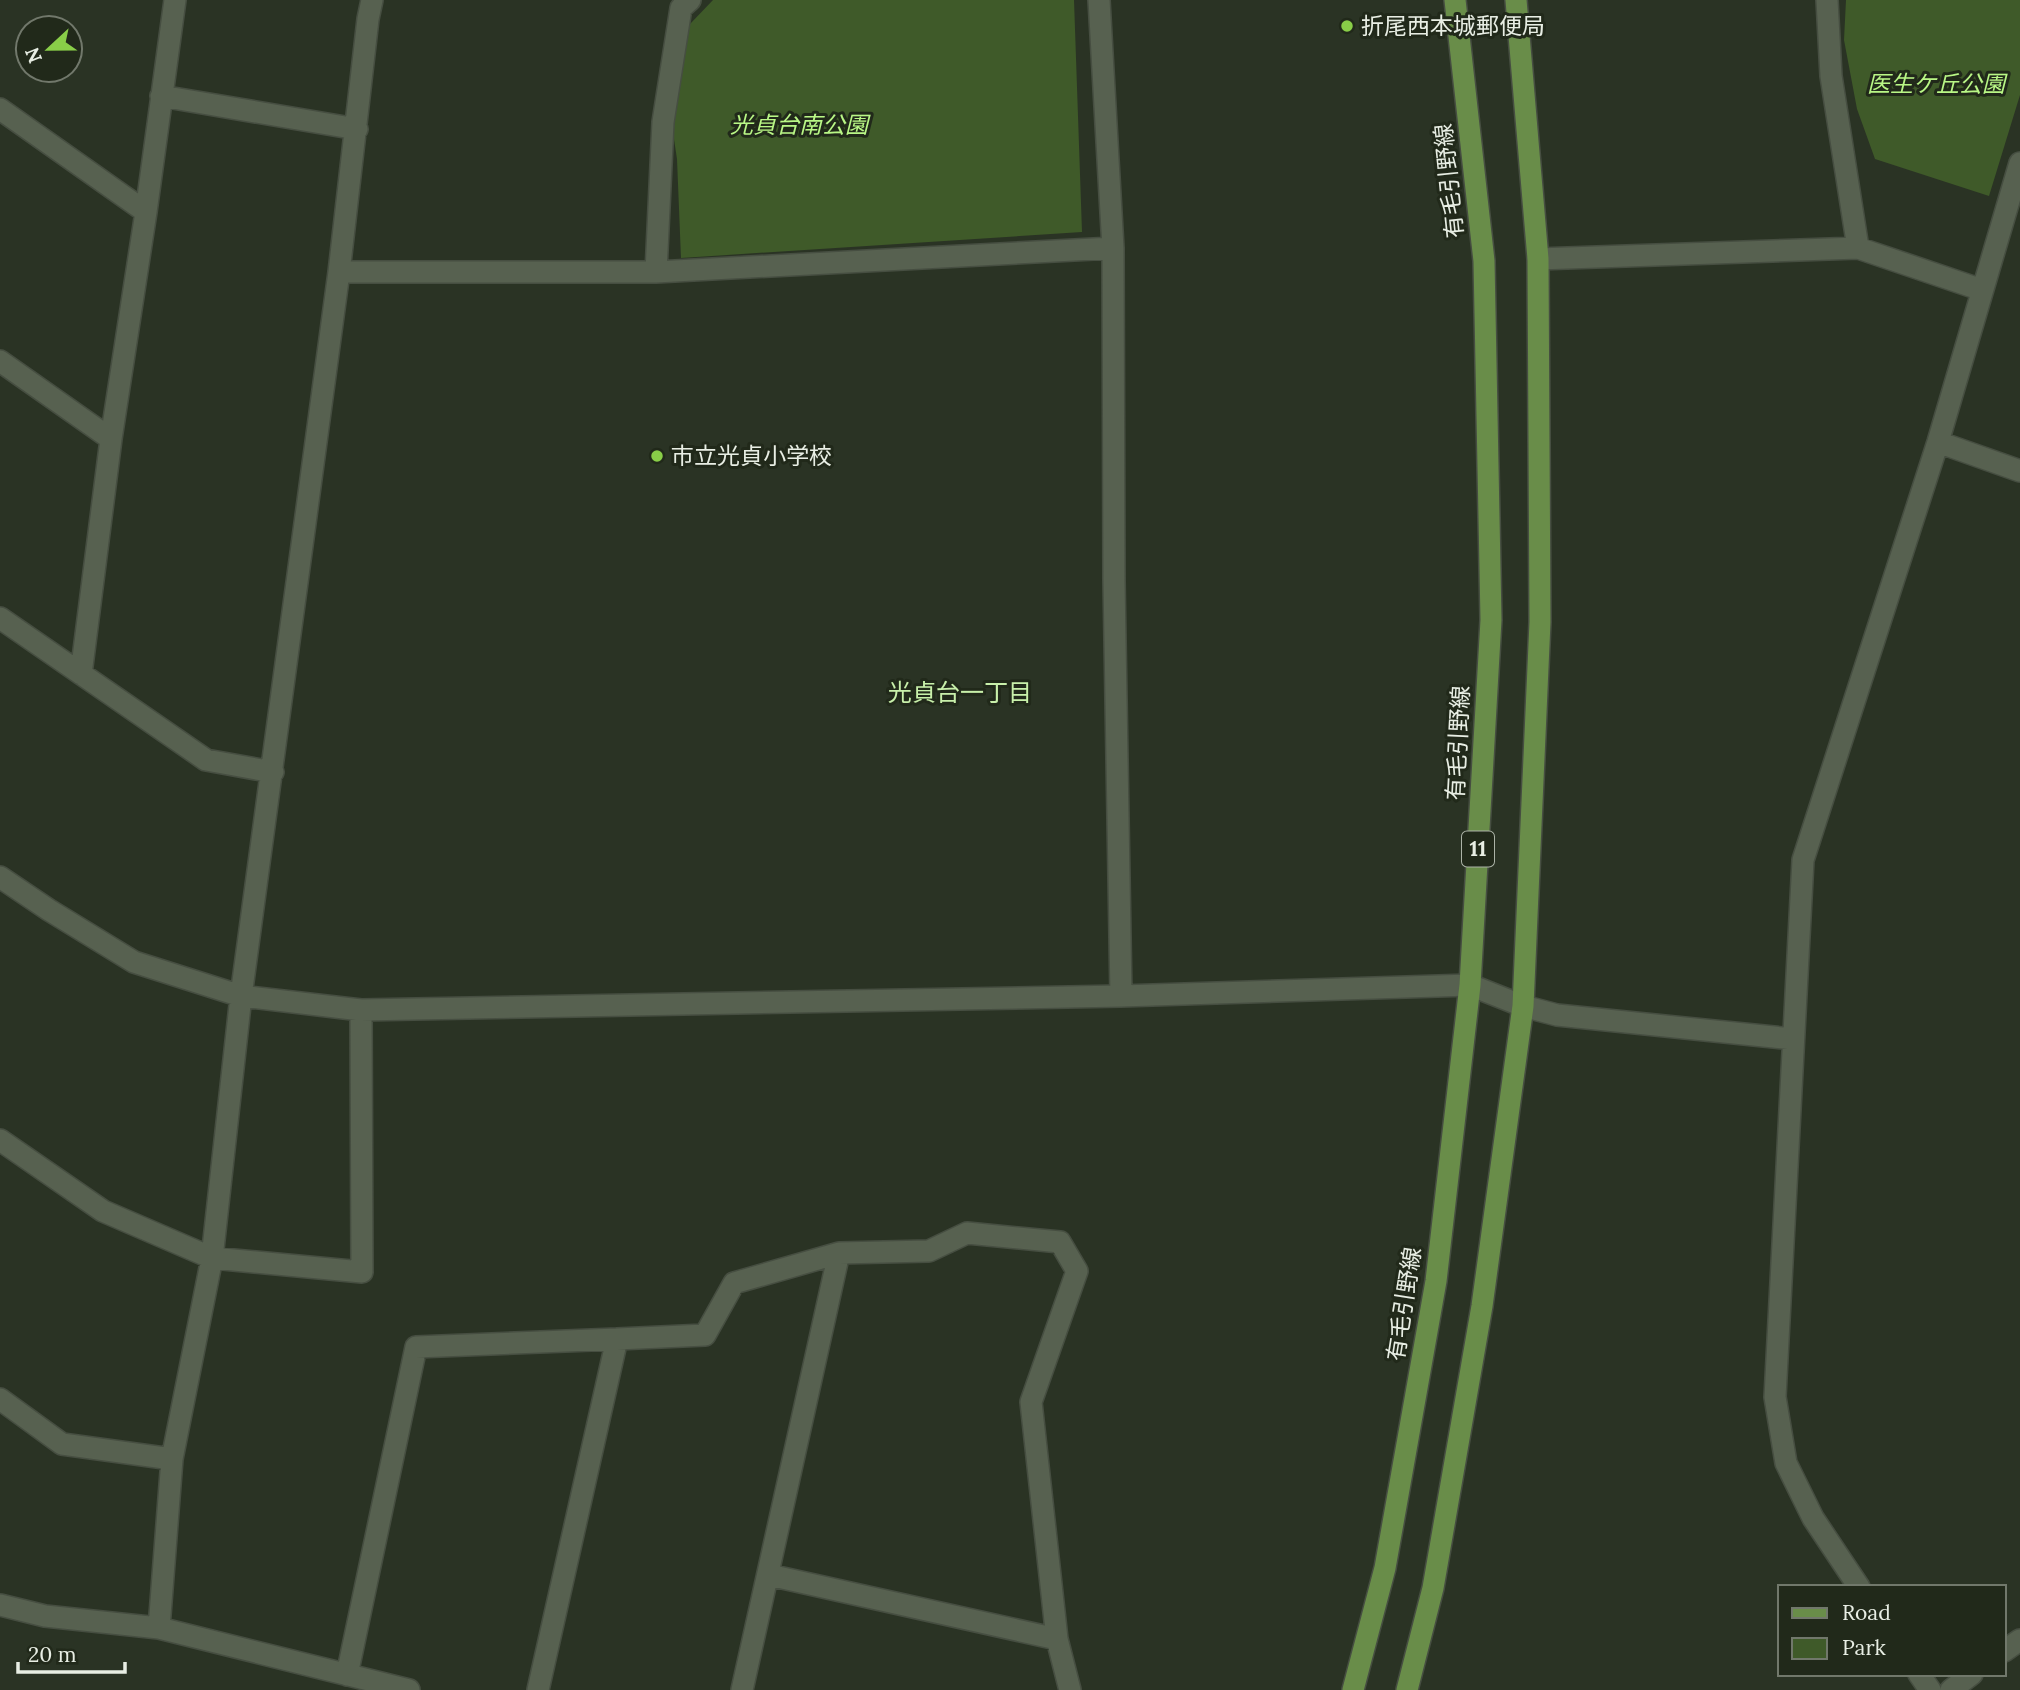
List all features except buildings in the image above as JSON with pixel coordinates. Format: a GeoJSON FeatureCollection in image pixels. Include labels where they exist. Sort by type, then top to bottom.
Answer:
{"type":"FeatureCollection","features":[{"type":"Feature","properties":{"kind":"main road","name":"有毛引野線"},"geometry":{"type":"LineString","coordinates":[[1353,1690],[1385,1568],[1436,1281],[1470,985],[1490,607],[1484,261],[1455,0]]}},
{"type":"Feature","properties":{"kind":"main road"},"geometry":{"type":"LineString","coordinates":[[1407,1690],[1433,1588],[1480,1319],[1523,1006],[1540,622],[1538,258],[1516,0]]}},
{"type":"Feature","properties":{"kind":"street"},"geometry":{"type":"LineString","coordinates":[[81,674],[111,439],[175,0]]}},
{"type":"Feature","properties":{"kind":"street"},"geometry":{"type":"LineString","coordinates":[[159,1628],[172,1459],[212,1258],[241,996],[339,272],[372,0]]}},
{"type":"Feature","properties":{"kind":"street"},"geometry":{"type":"LineString","coordinates":[[656,272],[663,122],[681,8],[690,0]]}},
{"type":"Feature","properties":{"kind":"street"},"geometry":{"type":"LineString","coordinates":[[1099,0],[1113,248],[1114,581],[1121,996]]}},
{"type":"Feature","properties":{"kind":"street"},"geometry":{"type":"LineString","coordinates":[[1827,0],[1831,76],[1858,248]]}},
{"type":"Feature","properties":{"kind":"street"},"geometry":{"type":"LineString","coordinates":[[161,96],[357,129]]}},
{"type":"Feature","properties":{"kind":"street"},"geometry":{"type":"LineString","coordinates":[[0,109],[146,212]]}},
{"type":"Feature","properties":{"kind":"street"},"geometry":{"type":"LineString","coordinates":[[1858,1585],[1813,1518],[1786,1463],[1775,1397],[1804,860],[1938,442],[2020,163]]}},
{"type":"Feature","properties":{"kind":"street"},"geometry":{"type":"LineString","coordinates":[[339,272],[656,272],[1113,248]]}},
{"type":"Feature","properties":{"kind":"street"},"geometry":{"type":"LineString","coordinates":[[1538,258],[1858,248],[1982,290]]}},
{"type":"Feature","properties":{"kind":"street"},"geometry":{"type":"LineString","coordinates":[[0,361],[111,439]]}},
{"type":"Feature","properties":{"kind":"street"},"geometry":{"type":"LineString","coordinates":[[1938,442],[2020,471]]}},
{"type":"Feature","properties":{"kind":"street"},"geometry":{"type":"LineString","coordinates":[[0,618],[206,760],[273,772]]}},
{"type":"Feature","properties":{"kind":"street"},"geometry":{"type":"LineString","coordinates":[[0,877],[48,910],[134,962],[241,996],[361,1010],[1121,996],[1470,985],[1523,1006],[1557,1015],[1793,1039]]}},
{"type":"Feature","properties":{"kind":"street"},"geometry":{"type":"LineString","coordinates":[[0,1140],[103,1211],[212,1258],[362,1272],[361,1010]]}},
{"type":"Feature","properties":{"kind":"street"},"geometry":{"type":"LineString","coordinates":[[347,1675],[416,1347],[705,1335],[734,1283],[839,1253],[929,1251],[967,1233],[1060,1242],[1077,1271],[1031,1402],[1057,1639],[1070,1690]]}},
{"type":"Feature","properties":{"kind":"street"},"geometry":{"type":"LineString","coordinates":[[742,1690],[839,1253]]}},
{"type":"Feature","properties":{"kind":"street"},"geometry":{"type":"LineString","coordinates":[[538,1690],[617,1339]]}},
{"type":"Feature","properties":{"kind":"street"},"geometry":{"type":"LineString","coordinates":[[0,1399],[62,1444],[172,1459]]}},
{"type":"Feature","properties":{"kind":"street"},"geometry":{"type":"LineString","coordinates":[[769,1575],[1057,1639]]}},
{"type":"Feature","properties":{"kind":"street"},"geometry":{"type":"LineString","coordinates":[[0,1605],[45,1616],[159,1628],[409,1690]]}},
{"type":"Feature","properties":{"kind":"street"},"geometry":{"type":"LineString","coordinates":[[1951,1690],[1969,1676]]}},
{"type":"Feature","properties":{"kind":"green space","name":"光貞台南公園"},"geometry":{"type":"Polygon","coordinates":[[[713,0],[1074,0],[1082,232],[681,258],[677,159],[665,80],[690,24],[713,0]]]}},
{"type":"Feature","properties":{"kind":"green space","name":"医生ケ丘公園"},"geometry":{"type":"Polygon","coordinates":[[[1846,0],[2020,0],[2020,95],[1989,196],[1875,159],[1857,109],[1844,40],[1846,0]]]}},
{"type":"Feature","properties":{"kind":"place","name":"折尾西本城郵便局"},"geometry":{"type":"Point","coordinates":[1347,26]}},
{"type":"Feature","properties":{"kind":"place","name":"市立光貞小学校"},"geometry":{"type":"Point","coordinates":[657,456]}},
{"type":"Feature","properties":{"kind":"district","name":"光貞台一丁目"},"geometry":{"type":"Point","coordinates":[960,693]}}]}
